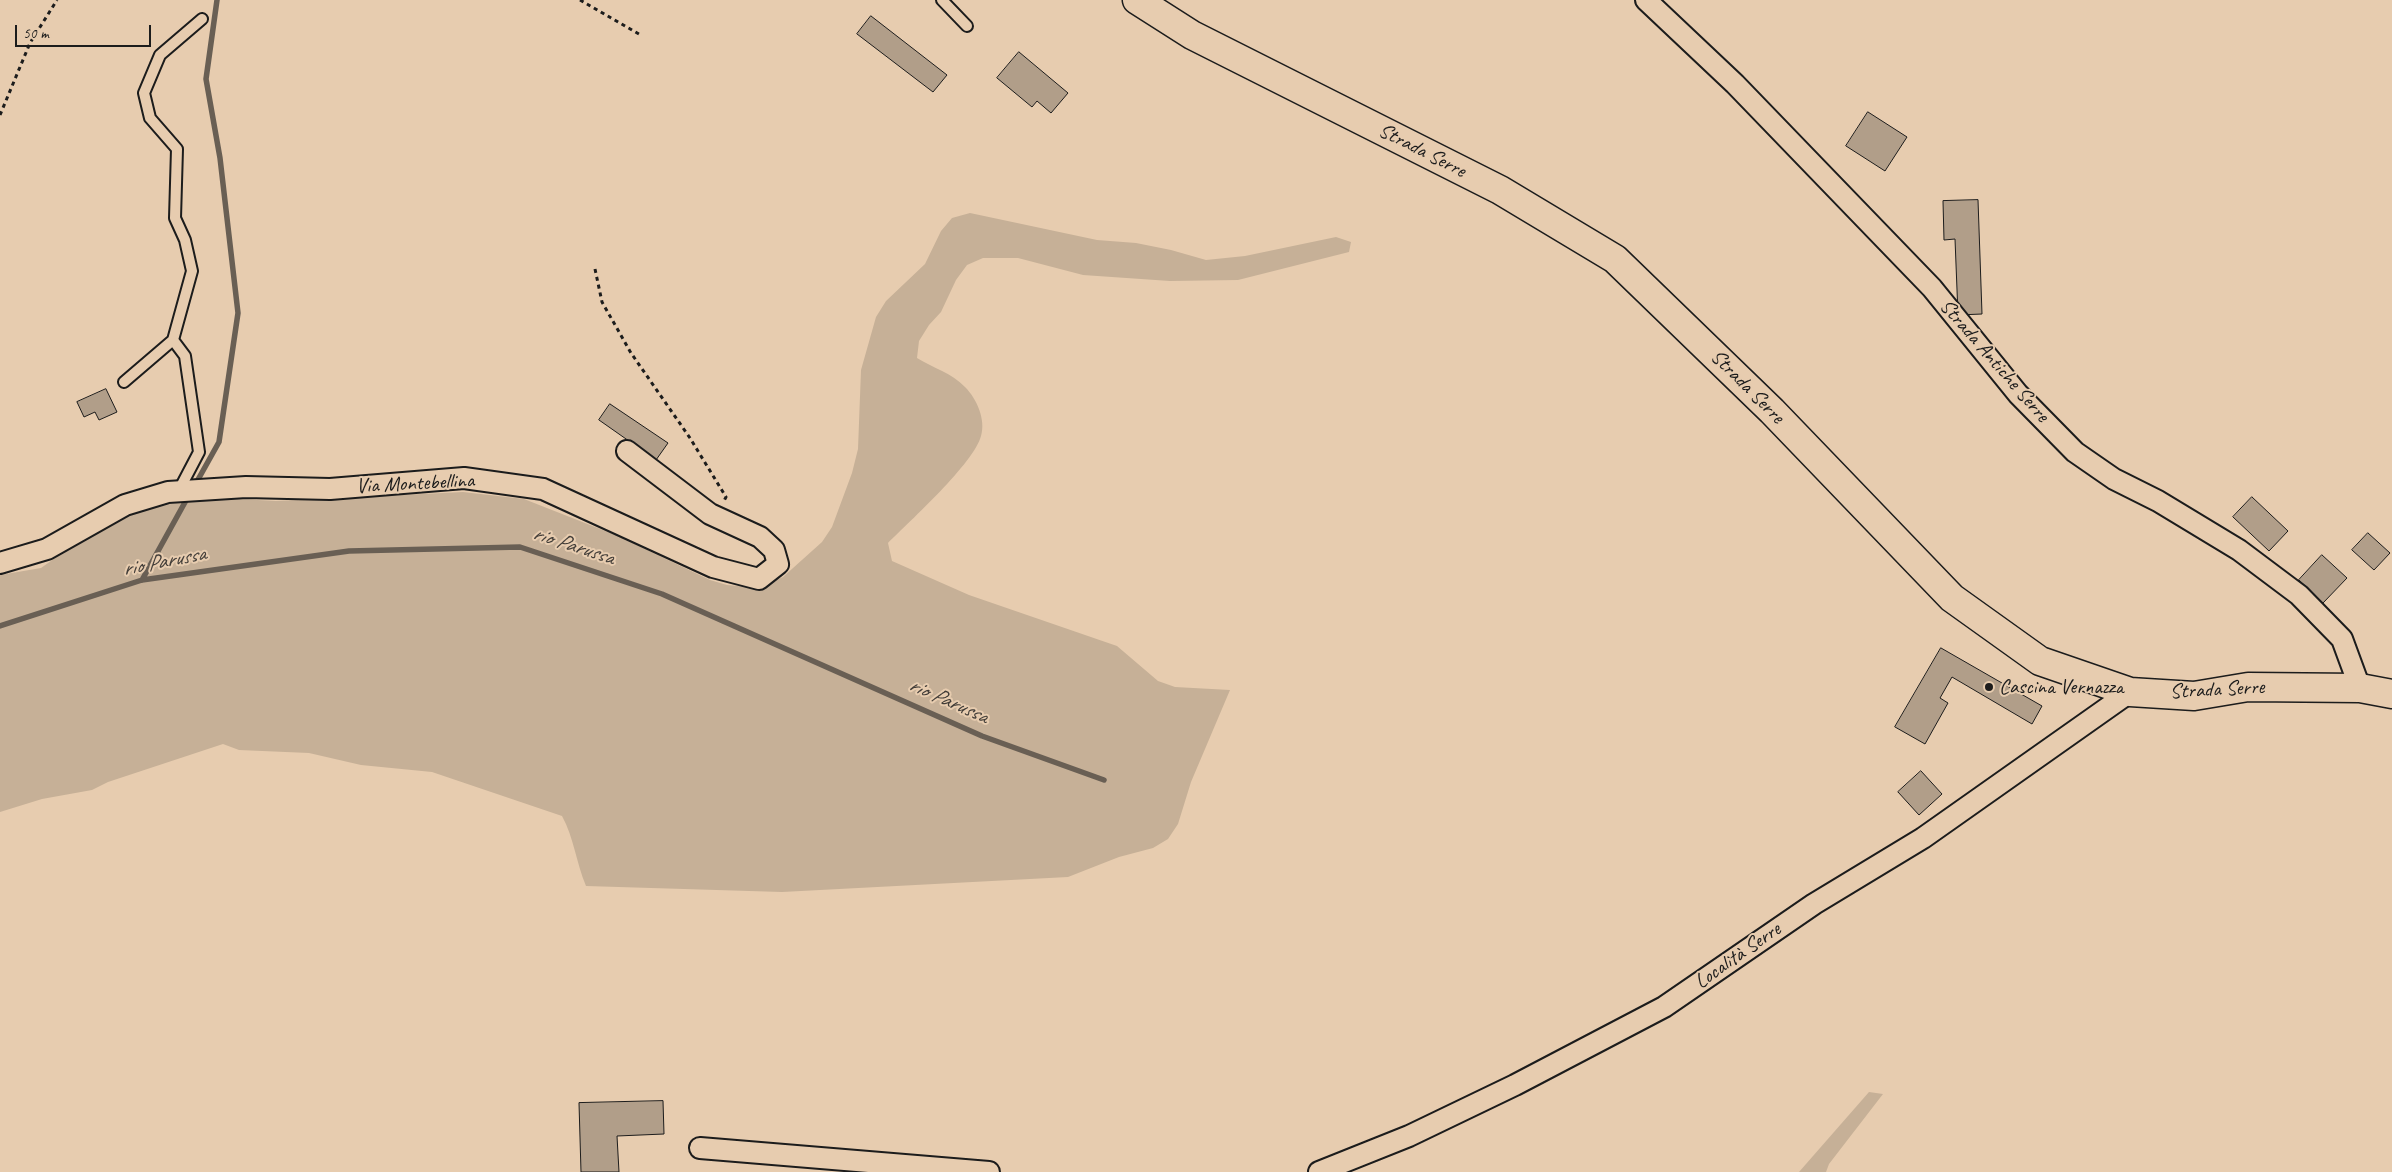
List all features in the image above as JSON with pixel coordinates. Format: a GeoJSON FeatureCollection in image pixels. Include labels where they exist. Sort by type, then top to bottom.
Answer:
{"type":"FeatureCollection","features":[{"type":"Feature","properties":{"kind":"main road","name":"Strada Serre"},"geometry":{"type":"LineString","coordinates":[[1137,0],[1192,35],[1500,190],[1615,258],[1772,411],[1952,598],[2040,661],[2130,692],[2194,696],[2248,687],[2360,688],[2392,694]]}},
{"type":"Feature","properties":{"kind":"street","name":"Strada Antiche Serre"},"geometry":{"type":"LineString","coordinates":[[1646,0],[1734,84],[1932,288],[2018,394],[2074,452],[2114,478],[2158,501],[2239,550],[2299,595],[2342,639],[2360,688]]}},
{"type":"Feature","properties":{"kind":"street","name":"Via Montebellina"},"geometry":{"type":"LineString","coordinates":[[0,563],[47,549],[125,505],[178,492],[246,487],[330,489],[464,478],[543,489],[713,567],[759,579],[778,564],[774,550],[760,537],[710,514],[627,451]]}},
{"type":"Feature","properties":{"kind":"street","name":"Località Serre"},"geometry":{"type":"LineString","coordinates":[[1319,1172],[1409,1136],[1664,1007],[1814,904],[1923,838],[2130,692]]}},
{"type":"Feature","properties":{"kind":"street"},"geometry":{"type":"LineString","coordinates":[[700,1148],[989,1172]]}},
{"type":"Feature","properties":{"kind":"lane"},"geometry":{"type":"LineString","coordinates":[[942,0],[967,26]]}},
{"type":"Feature","properties":{"kind":"lane"},"geometry":{"type":"LineString","coordinates":[[124,382],[173,340],[192,271],[186,240],[175,218],[177,149],[150,118],[144,93],[160,56],[202,19]]}},
{"type":"Feature","properties":{"kind":"lane"},"geometry":{"type":"LineString","coordinates":[[173,340],[185,356],[199,452],[178,492]]}},
{"type":"Feature","properties":{"kind":"path"},"geometry":{"type":"LineString","coordinates":[[0,115],[30,43],[57,0]]}},
{"type":"Feature","properties":{"kind":"path"},"geometry":{"type":"LineString","coordinates":[[580,0],[638,34]]}},
{"type":"Feature","properties":{"kind":"path"},"geometry":{"type":"LineString","coordinates":[[595,269],[602,302],[631,353],[690,438],[726,497],[719,519]]}},
{"type":"Feature","properties":{"kind":"shaded area"},"geometry":{"type":"Polygon","coordinates":[[[970,213],[1097,240],[1136,243],[1206,260],[1245,256],[1336,237],[1351,242],[1349,252],[1238,280],[1170,281],[1083,275],[1018,258],[983,258],[967,265],[956,280],[941,312],[929,325],[919,341],[917,358],[960,382],[973,397],[981,417],[982,430],[976,447],[967,461],[925,507],[888,543],[892,561],[969,595],[1117,646],[1158,681],[1175,687],[1230,690],[1191,782],[1178,824],[1168,839],[1153,848],[1119,857],[1068,877],[782,892],[586,886],[562,816],[432,772],[361,765],[309,753],[239,750],[223,744],[108,782],[92,790],[42,799],[0,812],[0,575],[41,568],[86,536],[132,513],[202,497],[276,501],[463,492],[524,499],[618,536],[710,580],[727,585],[748,587],[767,584],[783,577],[822,542],[832,527],[852,473],[858,449],[861,370],[876,317],[886,301],[925,264],[941,231],[952,218],[970,213]]]}},
{"type":"Feature","properties":{"kind":"shaded area"},"geometry":{"type":"Polygon","coordinates":[[[1869,1092],[1883,1094],[1829,1164],[1826,1172],[1799,1172],[1869,1092]]]}},
{"type":"Feature","properties":{"kind":"building"},"geometry":{"type":"Polygon","coordinates":[[[871,16],[947,75],[933,92],[857,34],[871,16]]]}},
{"type":"Feature","properties":{"kind":"building"},"geometry":{"type":"Polygon","coordinates":[[[1019,52],[1068,93],[1051,113],[1037,101],[1032,107],[997,78],[1019,52]]]}},
{"type":"Feature","properties":{"kind":"building"},"geometry":{"type":"Polygon","coordinates":[[[1868,112],[1907,137],[1885,171],[1846,146],[1868,112]]]}},
{"type":"Feature","properties":{"kind":"building"},"geometry":{"type":"Polygon","coordinates":[[[1978,200],[1982,314],[1958,315],[1955,239],[1944,240],[1943,201],[1978,200]]]}},
{"type":"Feature","properties":{"kind":"building"},"geometry":{"type":"Polygon","coordinates":[[[106,389],[117,412],[99,420],[95,412],[84,417],[77,402],[106,389]]]}},
{"type":"Feature","properties":{"kind":"building"},"geometry":{"type":"Polygon","coordinates":[[[610,404],[668,443],[656,460],[599,420],[610,404]]]}},
{"type":"Feature","properties":{"kind":"building"},"geometry":{"type":"Polygon","coordinates":[[[2252,497],[2288,531],[2269,551],[2233,517],[2252,497]]]}},
{"type":"Feature","properties":{"kind":"building"},"geometry":{"type":"Polygon","coordinates":[[[2368,533],[2390,553],[2374,570],[2352,550],[2368,533]]]}},
{"type":"Feature","properties":{"kind":"building"},"geometry":{"type":"Polygon","coordinates":[[[2322,555],[2347,578],[2323,603],[2299,580],[2322,555]]]}},
{"type":"Feature","properties":{"kind":"building","name":"Cascina Vernazza"},"geometry":{"type":"Polygon","coordinates":[[[1941,648],[2042,706],[2032,724],[1952,677],[1940,698],[1948,703],[1925,744],[1895,727],[1941,648]]]}},
{"type":"Feature","properties":{"kind":"building"},"geometry":{"type":"Polygon","coordinates":[[[1921,771],[1942,794],[1919,815],[1898,792],[1921,771]]]}},
{"type":"Feature","properties":{"kind":"building"},"geometry":{"type":"Polygon","coordinates":[[[663,1101],[664,1134],[617,1136],[619,1172],[581,1172],[579,1103],[663,1101]]]}},
{"type":"Feature","properties":{"kind":"waterway"},"geometry":{"type":"LineString","coordinates":[[195,485],[219,442],[238,313],[220,158],[206,79],[217,0]]}},
{"type":"Feature","properties":{"kind":"waterway"},"geometry":{"type":"LineString","coordinates":[[142,580],[189,495]]}},
{"type":"Feature","properties":{"kind":"waterway","name":"rio Parussa"},"geometry":{"type":"LineString","coordinates":[[0,626],[142,580],[349,551],[520,547],[662,594],[982,736],[1104,780]]}},
{"type":"Feature","properties":{"kind":"place","name":"Cascina Vernazza"},"geometry":{"type":"Point","coordinates":[1989,687]}}]}
